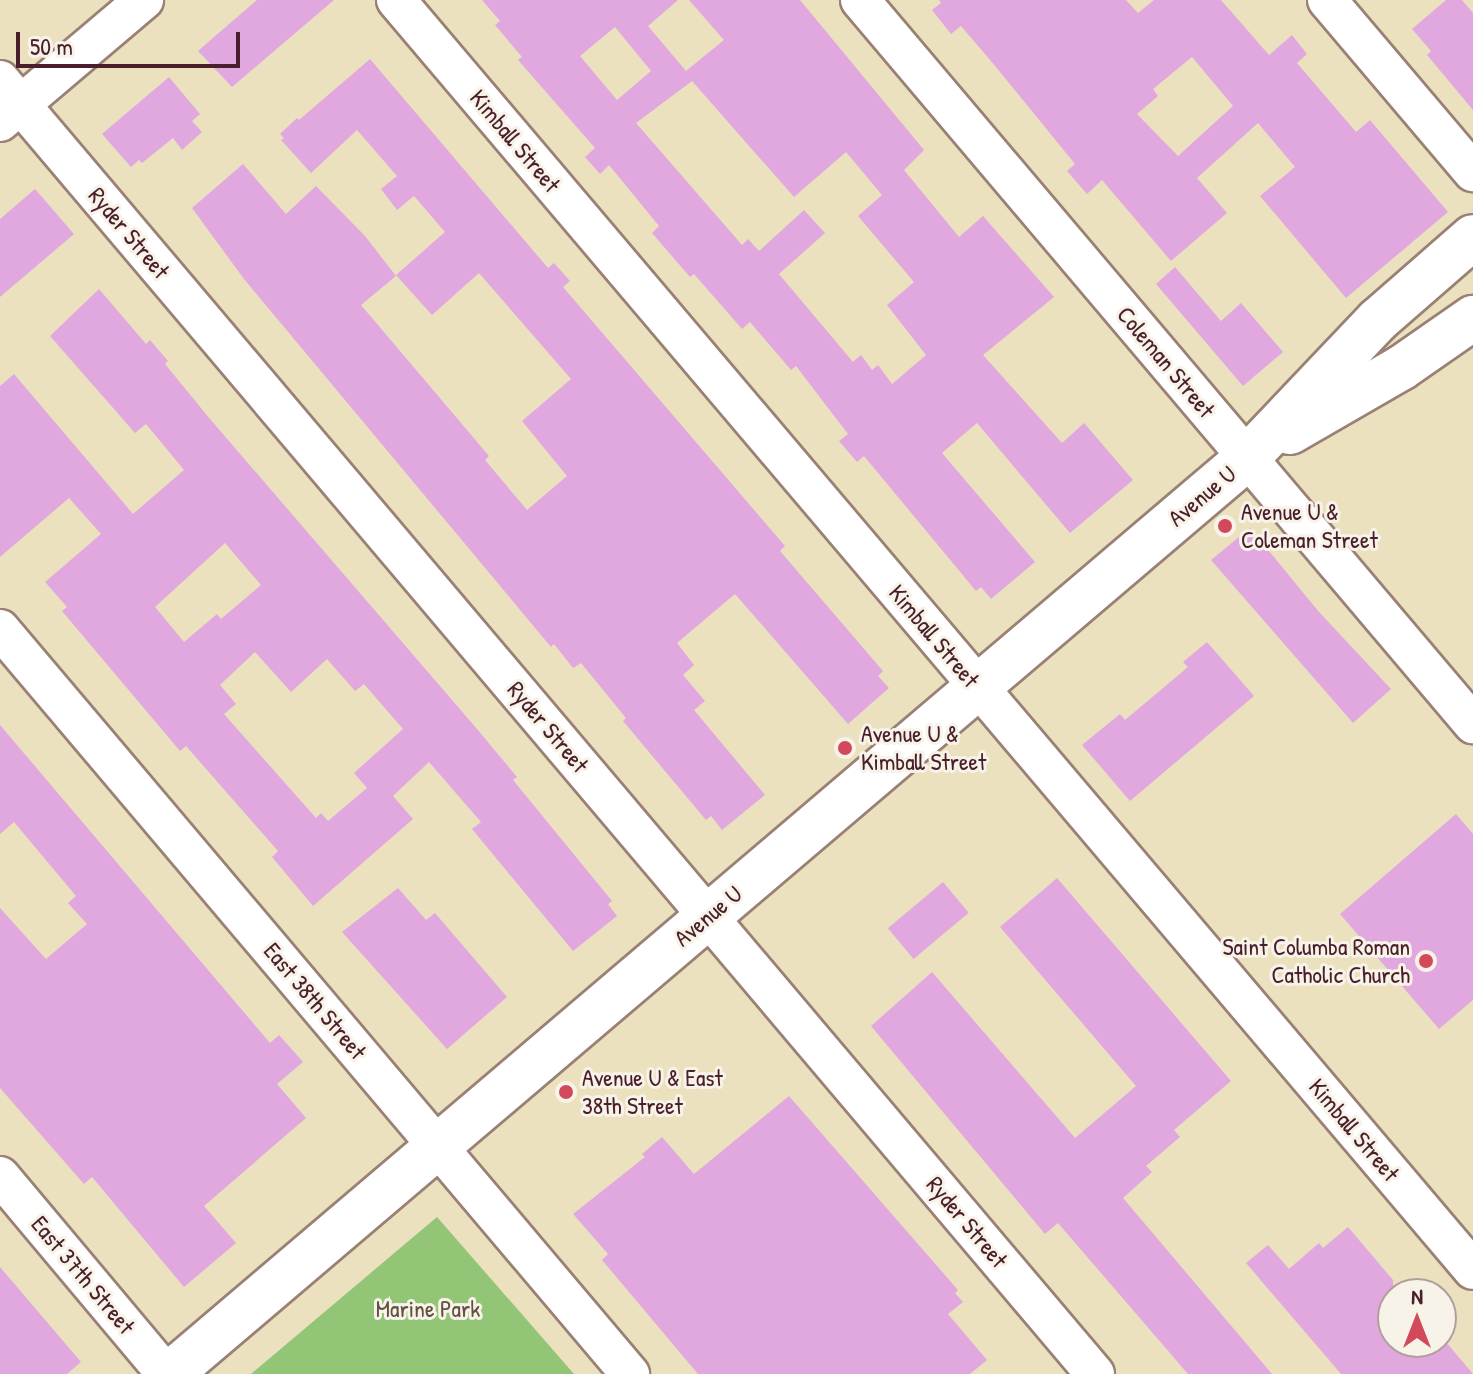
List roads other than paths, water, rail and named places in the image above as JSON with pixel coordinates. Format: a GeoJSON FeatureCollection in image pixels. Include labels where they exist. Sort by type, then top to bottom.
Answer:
{"type":"FeatureCollection","features":[{"type":"Feature","properties":{"kind":"main road","name":"Avenue U"},"geometry":{"type":"LineString","coordinates":[[168,1374],[1247,458],[1378,320],[1473,237]]}},
{"type":"Feature","properties":{"kind":"main road","name":"Avenue U"},"geometry":{"type":"LineString","coordinates":[[1247,458],[1401,368],[1473,318]]}},
{"type":"Feature","properties":{"kind":"street"},"geometry":{"type":"LineString","coordinates":[[7,102],[144,0]]}},
{"type":"Feature","properties":{"kind":"street","name":"Kimball Street"},"geometry":{"type":"LineString","coordinates":[[396,0],[1473,1270]]}},
{"type":"Feature","properties":{"kind":"street","name":"Coleman Street"},"geometry":{"type":"LineString","coordinates":[[860,0],[1473,724]]}},
{"type":"Feature","properties":{"kind":"street"},"geometry":{"type":"LineString","coordinates":[[1327,0],[1473,172]]}},
{"type":"Feature","properties":{"kind":"street","name":"Ryder Street"},"geometry":{"type":"LineString","coordinates":[[7,102],[708,916],[1095,1374]]}},
{"type":"Feature","properties":{"kind":"street","name":"East 38th Street"},"geometry":{"type":"LineString","coordinates":[[0,629],[630,1374]]}},
{"type":"Feature","properties":{"kind":"street","name":"East 37th Street"},"geometry":{"type":"LineString","coordinates":[[0,1176],[168,1374]]}},
{"type":"Feature","properties":{"kind":"place","name":"Avenue U & Coleman Street"},"geometry":{"type":"Point","coordinates":[1225,526]}},
{"type":"Feature","properties":{"kind":"place","name":"Avenue U & Kimball Street"},"geometry":{"type":"Point","coordinates":[845,748]}},
{"type":"Feature","properties":{"kind":"place","name":"Saint Columba Roman Catholic Church"},"geometry":{"type":"Point","coordinates":[1426,961]}},
{"type":"Feature","properties":{"kind":"place","name":"Avenue U & East 38th Street"},"geometry":{"type":"Point","coordinates":[566,1092]}},
{"type":"Feature","properties":{"kind":"park label","name":"Marine Park"},"geometry":{"type":"Point","coordinates":[428,1309]}}]}
